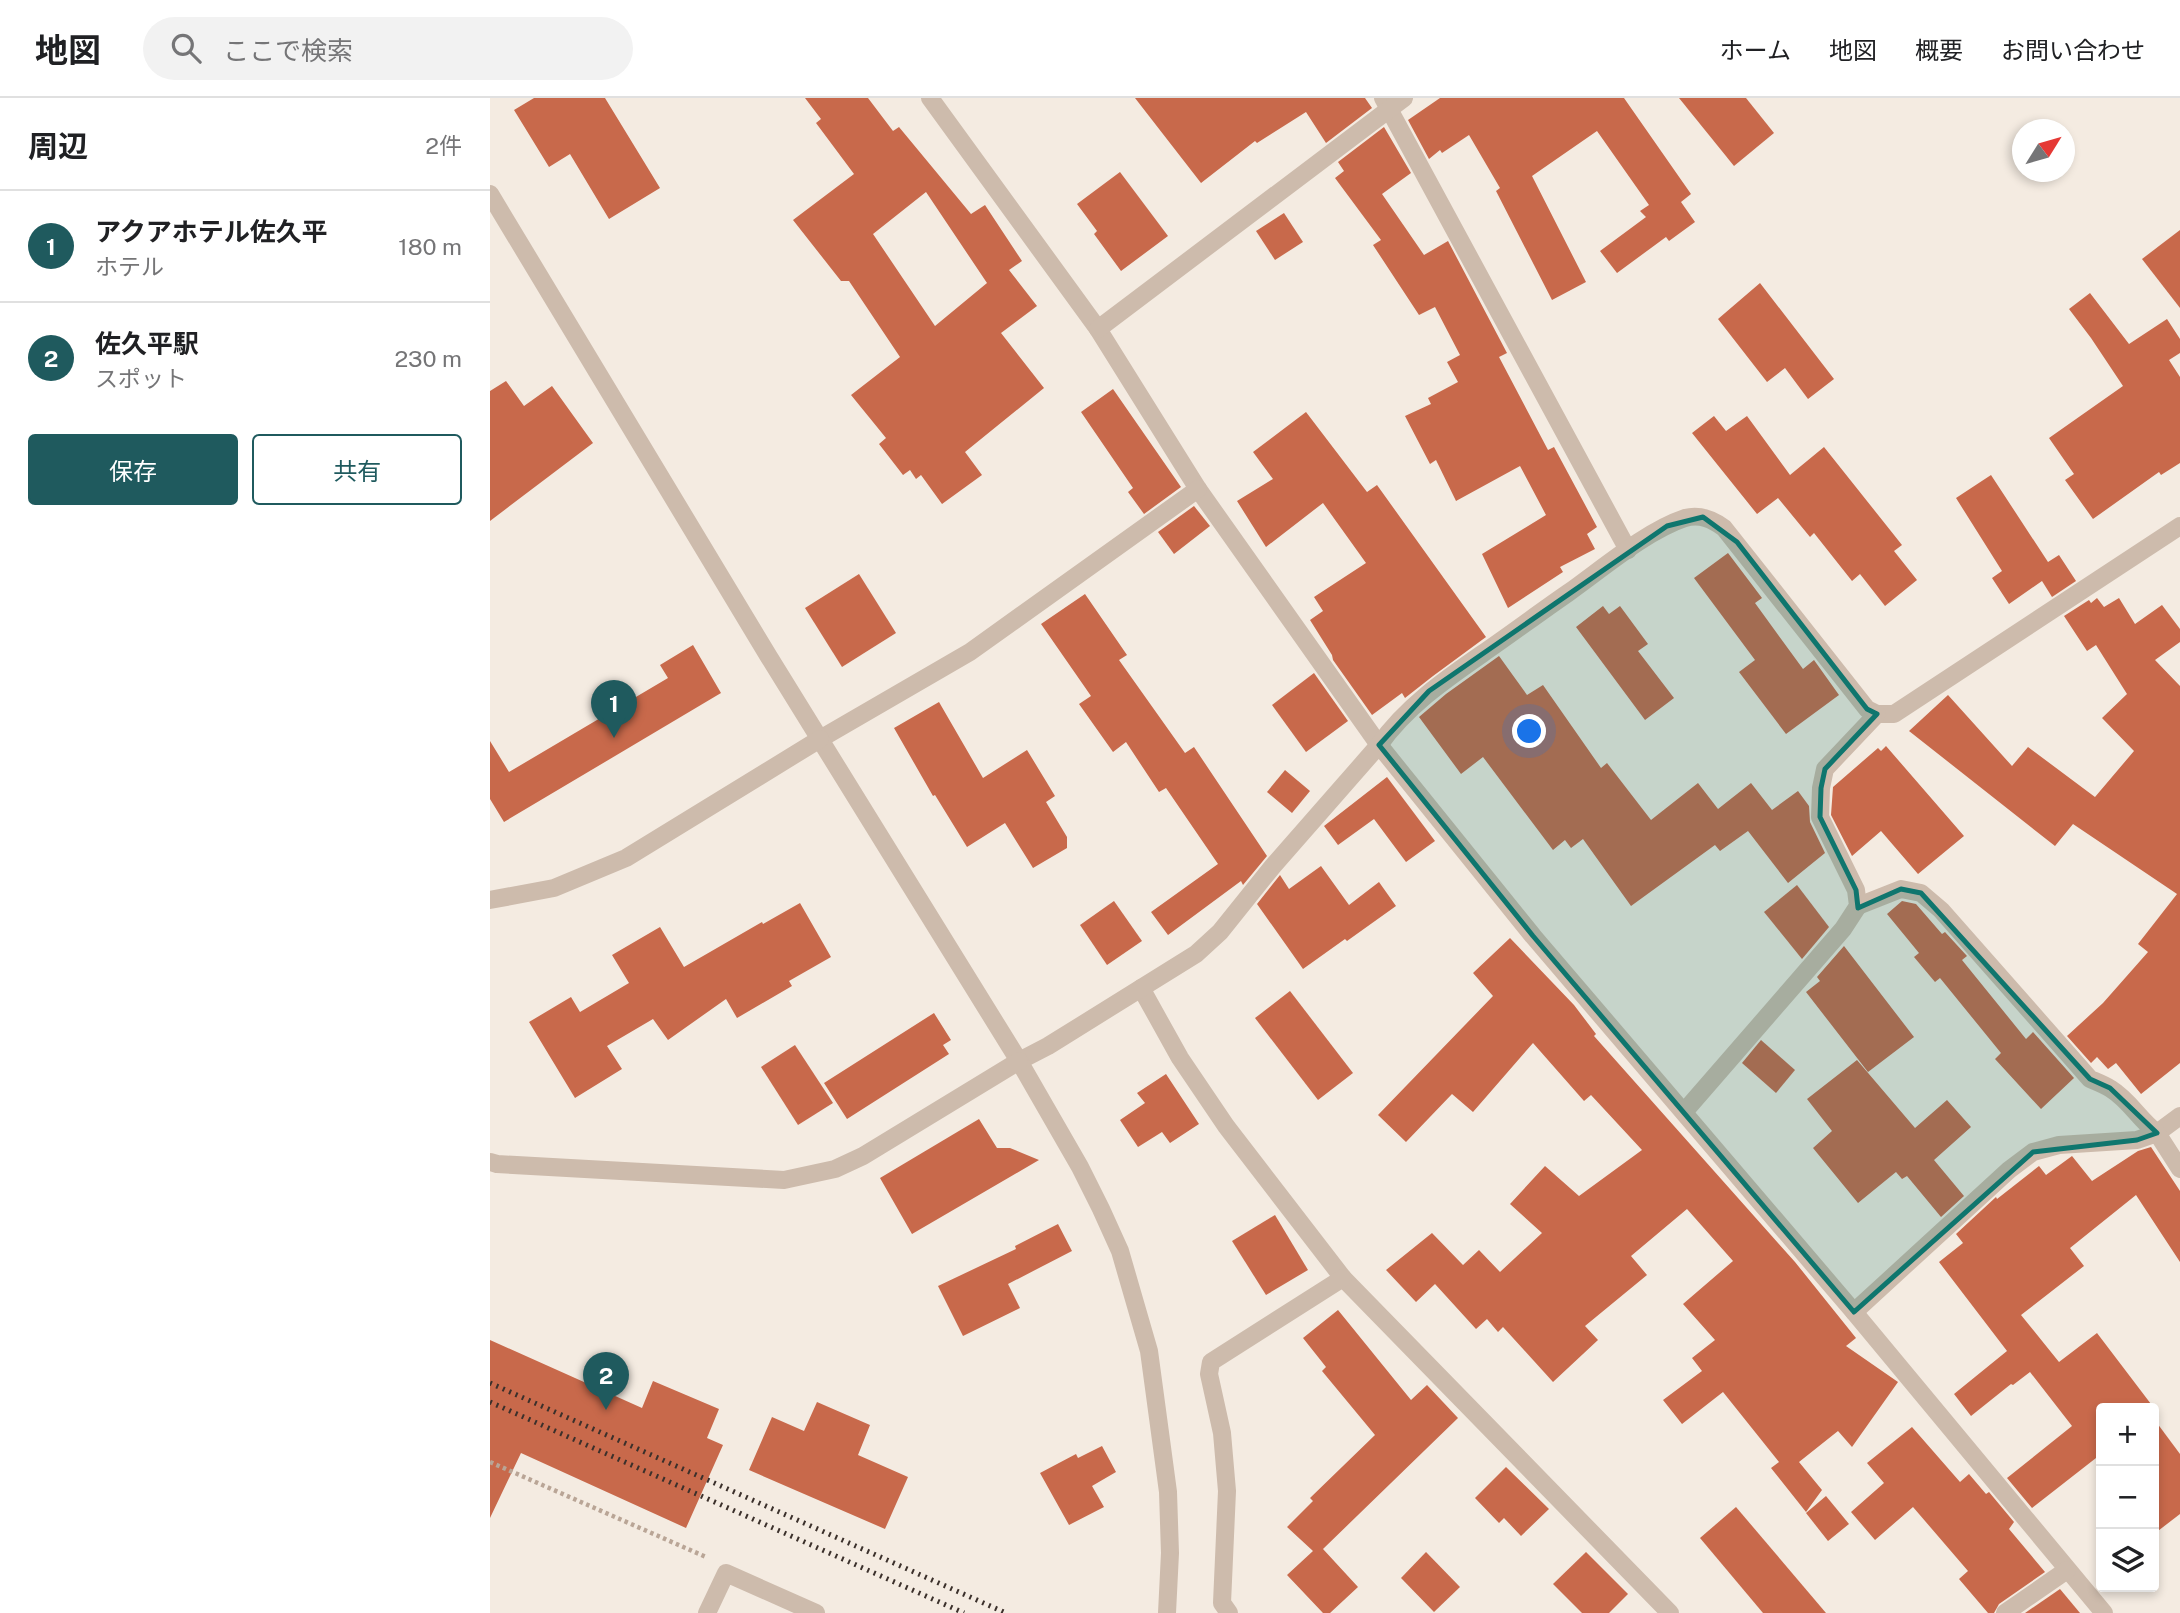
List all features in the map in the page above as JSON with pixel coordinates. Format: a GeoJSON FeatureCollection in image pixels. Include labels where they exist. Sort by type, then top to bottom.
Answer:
{"type":"FeatureCollection","features":[{"type":"Feature","properties":{"kind":"street"},"geometry":{"type":"LineString","coordinates":[[930,98],[1098,329],[1198,489],[1379,746],[1533,936],[1854,1312],[2104,1613]]}},
{"type":"Feature","properties":{"kind":"street"},"geometry":{"type":"LineString","coordinates":[[1098,329],[1386,103],[1404,98]]}},
{"type":"Feature","properties":{"kind":"street"},"geometry":{"type":"LineString","coordinates":[[1386,103],[1628,550]]}},
{"type":"Feature","properties":{"kind":"street"},"geometry":{"type":"LineString","coordinates":[[490,194],[820,739],[1019,1061],[1080,1167],[1120,1251],[1146,1339],[1168,1492],[1170,1553],[1167,1610]]}},
{"type":"Feature","properties":{"kind":"street"},"geometry":{"type":"LineString","coordinates":[[490,900],[554,888],[626,858],[820,739],[970,652],[1198,489]]}},
{"type":"Feature","properties":{"kind":"street"},"geometry":{"type":"LineString","coordinates":[[490,1162],[784,1180],[835,1169],[863,1156],[1196,954],[1220,932],[1273,866],[1379,746],[1394,724],[1429,691],[1628,550],[1687,517],[1713,520],[1737,542],[1867,709],[1877,714],[1894,714],[2180,526]]}},
{"type":"Feature","properties":{"kind":"street"},"geometry":{"type":"LineString","coordinates":[[1858,906],[1856,890],[1820,817],[1821,788],[1825,769],[1877,714]]}},
{"type":"Feature","properties":{"kind":"street"},"geometry":{"type":"LineString","coordinates":[[1684,1112],[1843,929],[1858,906],[1901,889],[1921,893],[1941,911],[2090,1079],[2117,1093],[2142,1122],[2157,1133],[2180,1169]]}},
{"type":"Feature","properties":{"kind":"street"},"geometry":{"type":"LineString","coordinates":[[1141,988],[1180,1058],[1226,1126],[1343,1278],[1670,1613]]}},
{"type":"Feature","properties":{"kind":"street"},"geometry":{"type":"LineString","coordinates":[[1854,1312],[2009,1170],[2034,1152],[2059,1145],[2137,1140],[2157,1133],[2180,1116]]}},
{"type":"Feature","properties":{"kind":"street"},"geometry":{"type":"LineString","coordinates":[[1229,1613],[1222,1603],[1227,1491],[1222,1433],[1209,1374],[1210,1362],[1343,1278]]}},
{"type":"Feature","properties":{"kind":"street"},"geometry":{"type":"LineString","coordinates":[[2005,1613],[2067,1570]]}},
{"type":"Feature","properties":{"kind":"street"},"geometry":{"type":"LineString","coordinates":[[707,1613],[726,1573],[816,1613]]}},
{"type":"Feature","properties":{"kind":"path"},"geometry":{"type":"LineString","coordinates":[[490,1462],[709,1558],[726,1573]]}},
{"type":"Feature","properties":{"kind":"highlighted area"},"geometry":{"type":"Polygon","coordinates":[[[1703,517],[1737,542],[1867,709],[1877,714],[1825,769],[1821,788],[1820,817],[1856,890],[1858,908],[1901,889],[1921,893],[2090,1079],[2110,1088],[2157,1133],[2137,1140],[2033,1152],[1854,1312],[1533,936],[1379,745],[1429,691],[1667,526],[1703,517]]]}},
{"type":"Feature","properties":{"kind":"building"},"geometry":{"type":"Polygon","coordinates":[[[534,98],[605,98],[660,188],[609,219],[570,154],[549,167],[514,110],[534,98]]]}},
{"type":"Feature","properties":{"kind":"building"},"geometry":{"type":"Polygon","coordinates":[[[805,98],[868,98],[893,131],[899,127],[971,214],[985,205],[1022,261],[1009,270],[1037,306],[1001,333],[1044,388],[965,452],[982,475],[942,504],[921,475],[916,479],[910,470],[903,475],[879,444],[886,438],[851,395],[900,357],[849,281],[841,281],[793,220],[854,174],[816,123],[821,119],[805,98]],[[926,192],[873,234],[935,326],[987,283],[926,192]]]}},
{"type":"Feature","properties":{"kind":"building"},"geometry":{"type":"Polygon","coordinates":[[[1135,98],[1365,98],[1372,108],[1326,143],[1306,112],[1257,143],[1255,141],[1201,183],[1135,98]]]}},
{"type":"Feature","properties":{"kind":"building"},"geometry":{"type":"Polygon","coordinates":[[[1440,98],[1624,98],[1691,194],[1681,202],[1695,222],[1669,241],[1666,237],[1617,273],[1600,251],[1646,217],[1640,211],[1649,205],[1597,131],[1532,176],[1586,282],[1552,300],[1496,191],[1500,188],[1469,135],[1429,159],[1408,120],[1440,98]]]}},
{"type":"Feature","properties":{"kind":"building"},"geometry":{"type":"Polygon","coordinates":[[[1679,98],[1746,98],[1774,133],[1734,166],[1679,98]]]}},
{"type":"Feature","properties":{"kind":"building"},"geometry":{"type":"Polygon","coordinates":[[[1384,127],[1411,173],[1382,194],[1424,255],[1448,241],[1507,353],[1499,357],[1548,450],[1554,447],[1597,527],[1587,534],[1595,549],[1560,567],[1563,572],[1508,608],[1482,554],[1546,515],[1520,466],[1456,501],[1436,460],[1430,464],[1405,416],[1431,404],[1428,398],[1458,382],[1447,362],[1460,355],[1435,307],[1419,315],[1373,245],[1381,240],[1335,178],[1344,171],[1338,162],[1384,127]]]}},
{"type":"Feature","properties":{"kind":"building"},"geometry":{"type":"Polygon","coordinates":[[[1120,172],[1168,236],[1121,271],[1094,234],[1097,231],[1077,204],[1120,172]]]}},
{"type":"Feature","properties":{"kind":"building"},"geometry":{"type":"Polygon","coordinates":[[[1284,213],[1303,242],[1275,260],[1256,231],[1284,213]]]}},
{"type":"Feature","properties":{"kind":"building"},"geometry":{"type":"Polygon","coordinates":[[[2180,230],[2180,308],[2142,259],[2180,230]]]}},
{"type":"Feature","properties":{"kind":"building"},"geometry":{"type":"Polygon","coordinates":[[[1760,283],[1834,379],[1808,399],[1785,368],[1767,382],[1718,319],[1760,283]]]}},
{"type":"Feature","properties":{"kind":"building"},"geometry":{"type":"Polygon","coordinates":[[[2090,293],[2129,344],[2167,319],[2180,339],[2180,353],[2169,360],[2180,377],[2180,463],[2161,475],[2159,472],[2093,519],[2065,480],[2074,474],[2049,438],[2123,386],[2069,309],[2090,293]]]}},
{"type":"Feature","properties":{"kind":"building"},"geometry":{"type":"Polygon","coordinates":[[[506,381],[524,406],[552,386],[593,443],[490,521],[490,391],[506,381]]]}},
{"type":"Feature","properties":{"kind":"building"},"geometry":{"type":"Polygon","coordinates":[[[1113,389],[1181,487],[1144,514],[1128,492],[1133,488],[1081,412],[1113,389]]]}},
{"type":"Feature","properties":{"kind":"building"},"geometry":{"type":"Polygon","coordinates":[[[1306,412],[1367,492],[1377,485],[1486,637],[1405,698],[1402,693],[1372,715],[1333,660],[1310,620],[1323,611],[1314,597],[1366,563],[1323,503],[1266,547],[1237,501],[1273,479],[1253,452],[1306,412]]]}},
{"type":"Feature","properties":{"kind":"building"},"geometry":{"type":"Polygon","coordinates":[[[1714,416],[1726,431],[1747,416],[1790,475],[1824,447],[1902,545],[1894,551],[1917,580],[1885,606],[1860,574],[1852,581],[1814,533],[1810,537],[1778,498],[1757,514],[1692,433],[1714,416]]]}},
{"type":"Feature","properties":{"kind":"building"},"geometry":{"type":"Polygon","coordinates":[[[1991,475],[2048,562],[2059,555],[2076,581],[2052,597],[2042,581],[2009,604],[1992,578],[2002,571],[1956,498],[1991,475]]]}},
{"type":"Feature","properties":{"kind":"building"},"geometry":{"type":"Polygon","coordinates":[[[1194,506],[1210,526],[1174,554],[1158,532],[1194,506]]]}},
{"type":"Feature","properties":{"kind":"building"},"geometry":{"type":"Polygon","coordinates":[[[1728,553],[1762,598],[1755,603],[1803,669],[1814,660],[1839,695],[1786,734],[1739,672],[1755,660],[1694,578],[1728,553]]]}},
{"type":"Feature","properties":{"kind":"building"},"geometry":{"type":"Polygon","coordinates":[[[859,574],[896,633],[842,667],[805,608],[859,574]]]}},
{"type":"Feature","properties":{"kind":"building"},"geometry":{"type":"Polygon","coordinates":[[[1085,594],[1127,655],[1119,660],[1185,753],[1194,747],[1267,856],[1243,885],[1241,881],[1168,935],[1151,912],[1218,864],[1166,788],[1159,792],[1126,742],[1113,752],[1079,704],[1091,696],[1041,624],[1085,594]]]}},
{"type":"Feature","properties":{"kind":"building"},"geometry":{"type":"Polygon","coordinates":[[[2097,598],[2104,607],[2119,598],[2135,624],[2162,605],[2180,629],[2180,642],[2155,660],[2180,686],[2180,1063],[2141,1094],[2116,1063],[2108,1069],[2097,1057],[2091,1063],[2067,1036],[2103,1003],[2148,952],[2138,944],[2177,894],[2073,824],[2055,846],[1909,731],[1948,695],[2012,766],[2028,747],[2095,797],[2134,751],[2102,718],[2127,694],[2096,645],[2087,651],[2064,616],[2097,598]]]}},
{"type":"Feature","properties":{"kind":"building"},"geometry":{"type":"Polygon","coordinates":[[[1603,606],[1609,614],[1620,606],[1648,644],[1638,651],[1674,698],[1645,720],[1576,627],[1603,606]]]}},
{"type":"Feature","properties":{"kind":"building"},"geometry":{"type":"Polygon","coordinates":[[[693,645],[721,693],[504,822],[490,799],[490,741],[509,772],[668,678],[660,665],[693,645]]]}},
{"type":"Feature","properties":{"kind":"building"},"geometry":{"type":"Polygon","coordinates":[[[1499,656],[1527,695],[1543,685],[1601,768],[1607,763],[1651,820],[1698,783],[1718,809],[1751,783],[1772,810],[1798,791],[1809,806],[1810,822],[1825,853],[1788,883],[1748,831],[1720,851],[1715,845],[1631,906],[1583,839],[1571,848],[1565,840],[1553,850],[1483,757],[1461,774],[1419,717],[1499,656]]]}},
{"type":"Feature","properties":{"kind":"building"},"geometry":{"type":"Polygon","coordinates":[[[1314,673],[1348,721],[1306,752],[1272,705],[1314,673]]]}},
{"type":"Feature","properties":{"kind":"building"},"geometry":{"type":"Polygon","coordinates":[[[939,702],[983,778],[1027,750],[1055,796],[1046,802],[1067,837],[1067,848],[1033,868],[1005,823],[967,847],[935,795],[933,796],[894,728],[939,702]]]}},
{"type":"Feature","properties":{"kind":"building"},"geometry":{"type":"Polygon","coordinates":[[[1886,746],[1964,836],[1918,874],[1881,831],[1852,856],[1831,815],[1833,787],[1878,748],[1881,751],[1886,746]]]}},
{"type":"Feature","properties":{"kind":"building"},"geometry":{"type":"Polygon","coordinates":[[[1285,770],[1310,791],[1292,813],[1267,792],[1285,770]]]}},
{"type":"Feature","properties":{"kind":"building"},"geometry":{"type":"Polygon","coordinates":[[[1387,777],[1435,841],[1406,862],[1374,819],[1338,845],[1324,826],[1387,777]]]}},
{"type":"Feature","properties":{"kind":"building"},"geometry":{"type":"Polygon","coordinates":[[[1321,866],[1349,905],[1379,882],[1396,906],[1303,969],[1257,904],[1280,875],[1289,889],[1321,866]]]}},
{"type":"Feature","properties":{"kind":"building"},"geometry":{"type":"Polygon","coordinates":[[[1797,885],[1829,927],[1802,959],[1764,912],[1797,885]]]}},
{"type":"Feature","properties":{"kind":"building"},"geometry":{"type":"Polygon","coordinates":[[[1114,901],[1142,941],[1107,965],[1080,925],[1114,901]]]}},
{"type":"Feature","properties":{"kind":"building"},"geometry":{"type":"Polygon","coordinates":[[[1902,901],[1916,904],[1942,934],[1945,932],[1967,956],[1962,960],[2026,1039],[2033,1032],[2074,1078],[2041,1109],[1995,1059],[2001,1053],[1940,978],[1935,982],[1914,957],[1919,953],[1887,914],[1902,901]]]}},
{"type":"Feature","properties":{"kind":"building"},"geometry":{"type":"Polygon","coordinates":[[[800,903],[831,957],[789,981],[792,986],[737,1018],[726,999],[668,1040],[653,1019],[607,1046],[622,1069],[575,1098],[529,1022],[571,997],[580,1012],[629,983],[612,955],[660,927],[684,967],[800,903]]]}},
{"type":"Feature","properties":{"kind":"building"},"geometry":{"type":"Polygon","coordinates":[[[1510,938],[1574,1005],[1596,1034],[1594,1036],[1795,1262],[1856,1338],[1846,1346],[1898,1382],[1852,1447],[1838,1431],[1799,1462],[1822,1490],[1806,1512],[1771,1468],[1779,1462],[1723,1392],[1682,1424],[1663,1400],[1702,1371],[1692,1358],[1715,1340],[1683,1304],[1733,1261],[1687,1209],[1631,1256],[1647,1275],[1585,1326],[1598,1340],[1553,1382],[1503,1327],[1498,1332],[1487,1319],[1476,1329],[1435,1284],[1416,1302],[1386,1270],[1432,1233],[1463,1265],[1479,1250],[1500,1272],[1542,1233],[1510,1204],[1545,1166],[1579,1196],[1642,1150],[1591,1095],[1584,1101],[1533,1043],[1473,1112],[1452,1094],[1406,1142],[1378,1115],[1493,996],[1473,973],[1510,938]]]}},
{"type":"Feature","properties":{"kind":"building"},"geometry":{"type":"Polygon","coordinates":[[[1844,946],[1914,1037],[1868,1072],[1806,992],[1820,981],[1817,977],[1844,946]]]}},
{"type":"Feature","properties":{"kind":"building"},"geometry":{"type":"Polygon","coordinates":[[[1290,991],[1353,1073],[1318,1100],[1255,1018],[1290,991]]]}},
{"type":"Feature","properties":{"kind":"building"},"geometry":{"type":"Polygon","coordinates":[[[934,1013],[951,1040],[943,1045],[949,1054],[847,1119],[824,1083],[934,1013]]]}},
{"type":"Feature","properties":{"kind":"building"},"geometry":{"type":"Polygon","coordinates":[[[1761,1040],[1795,1070],[1776,1093],[1742,1063],[1761,1040]]]}},
{"type":"Feature","properties":{"kind":"building"},"geometry":{"type":"Polygon","coordinates":[[[795,1045],[833,1103],[798,1125],[761,1067],[795,1045]]]}},
{"type":"Feature","properties":{"kind":"building"},"geometry":{"type":"Polygon","coordinates":[[[1857,1060],[1915,1128],[1947,1100],[1971,1127],[1934,1160],[1964,1196],[1941,1217],[1907,1176],[1902,1179],[1896,1172],[1858,1203],[1813,1148],[1832,1131],[1807,1099],[1857,1060]]]}},
{"type":"Feature","properties":{"kind":"building"},"geometry":{"type":"Polygon","coordinates":[[[1166,1074],[1199,1124],[1170,1143],[1162,1132],[1138,1147],[1120,1120],[1145,1103],[1137,1093],[1166,1074]]]}},
{"type":"Feature","properties":{"kind":"building"},"geometry":{"type":"Polygon","coordinates":[[[979,1119],[997,1148],[1010,1148],[1039,1160],[912,1234],[880,1178],[979,1119]]]}},
{"type":"Feature","properties":{"kind":"building"},"geometry":{"type":"Polygon","coordinates":[[[2151,1147],[2180,1191],[2180,1262],[2136,1195],[2070,1248],[2084,1266],[2021,1315],[2059,1362],[2097,1333],[2150,1403],[2096,1403],[2096,1458],[2032,1508],[2007,1478],[2072,1426],[2030,1372],[1971,1416],[1954,1394],[2007,1351],[1939,1262],[1963,1243],[1956,1234],[1996,1197],[1997,1199],[2039,1166],[2046,1175],[2072,1156],[2092,1181],[2138,1151],[2151,1147]]]}},
{"type":"Feature","properties":{"kind":"building"},"geometry":{"type":"Polygon","coordinates":[[[1275,1215],[1308,1270],[1266,1295],[1232,1241],[1275,1215]]]}},
{"type":"Feature","properties":{"kind":"building"},"geometry":{"type":"Polygon","coordinates":[[[1058,1224],[1072,1251],[1008,1284],[1020,1308],[963,1336],[938,1286],[1016,1249],[1015,1246],[1058,1224]]]}},
{"type":"Feature","properties":{"kind":"building"},"geometry":{"type":"Polygon","coordinates":[[[1338,1310],[1411,1400],[1427,1385],[1458,1418],[1323,1549],[1358,1587],[1330,1613],[1323,1613],[1287,1575],[1313,1551],[1287,1527],[1313,1501],[1310,1498],[1375,1435],[1322,1371],[1326,1367],[1303,1338],[1338,1310]]]}},
{"type":"Feature","properties":{"kind":"building"},"geometry":{"type":"Polygon","coordinates":[[[490,1340],[642,1408],[653,1381],[719,1409],[707,1438],[723,1445],[686,1528],[521,1453],[490,1518],[490,1340]]]}},
{"type":"Feature","properties":{"kind":"building"},"geometry":{"type":"Polygon","coordinates":[[[817,1402],[870,1425],[858,1455],[908,1477],[885,1529],[749,1470],[772,1417],[804,1431],[817,1402]]]}},
{"type":"Feature","properties":{"kind":"building"},"geometry":{"type":"Polygon","coordinates":[[[2159,1426],[2180,1454],[2180,1514],[2159,1530],[2159,1426]]]}},
{"type":"Feature","properties":{"kind":"building"},"geometry":{"type":"Polygon","coordinates":[[[1912,1427],[1960,1482],[1969,1474],[1986,1494],[1989,1492],[2014,1522],[2009,1529],[2045,1572],[1999,1604],[1994,1613],[1988,1613],[1959,1579],[1968,1571],[1913,1507],[1875,1540],[1851,1512],[1884,1483],[1867,1463],[1912,1427]]]}},
{"type":"Feature","properties":{"kind":"building"},"geometry":{"type":"Polygon","coordinates":[[[1102,1446],[1116,1472],[1092,1486],[1104,1507],[1069,1525],[1040,1473],[1076,1454],[1078,1458],[1102,1446]]]}},
{"type":"Feature","properties":{"kind":"building"},"geometry":{"type":"Polygon","coordinates":[[[1506,1467],[1549,1509],[1521,1536],[1504,1518],[1499,1523],[1475,1498],[1506,1467]]]}},
{"type":"Feature","properties":{"kind":"building"},"geometry":{"type":"Polygon","coordinates":[[[1826,1496],[1849,1524],[1828,1541],[1806,1513],[1826,1496]]]}},
{"type":"Feature","properties":{"kind":"building"},"geometry":{"type":"Polygon","coordinates":[[[1736,1507],[1826,1613],[1763,1613],[1700,1538],[1736,1507]]]}},
{"type":"Feature","properties":{"kind":"building"},"geometry":{"type":"Polygon","coordinates":[[[1426,1552],[1460,1587],[1434,1612],[1401,1578],[1426,1552]]]}},
{"type":"Feature","properties":{"kind":"building"},"geometry":{"type":"Polygon","coordinates":[[[1586,1552],[1628,1594],[1609,1613],[1582,1613],[1553,1584],[1586,1552]]]}},
{"type":"Feature","properties":{"kind":"building"},"geometry":{"type":"Polygon","coordinates":[[[2060,1589],[2080,1613],[2025,1613],[2060,1589]]]}},
{"type":"Feature","properties":{"kind":"railway"},"geometry":{"type":"LineString","coordinates":[[490,1383],[1006,1613]]}},
{"type":"Feature","properties":{"kind":"railway"},"geometry":{"type":"LineString","coordinates":[[490,1402],[964,1613]]}},
{"type":"Feature","properties":{"kind":"place","name":"アクアホテル佐久平"},"geometry":{"type":"Point","coordinates":[614,738]}},
{"type":"Feature","properties":{"kind":"place","name":"佐久平駅"},"geometry":{"type":"Point","coordinates":[606,1410]}}]}
